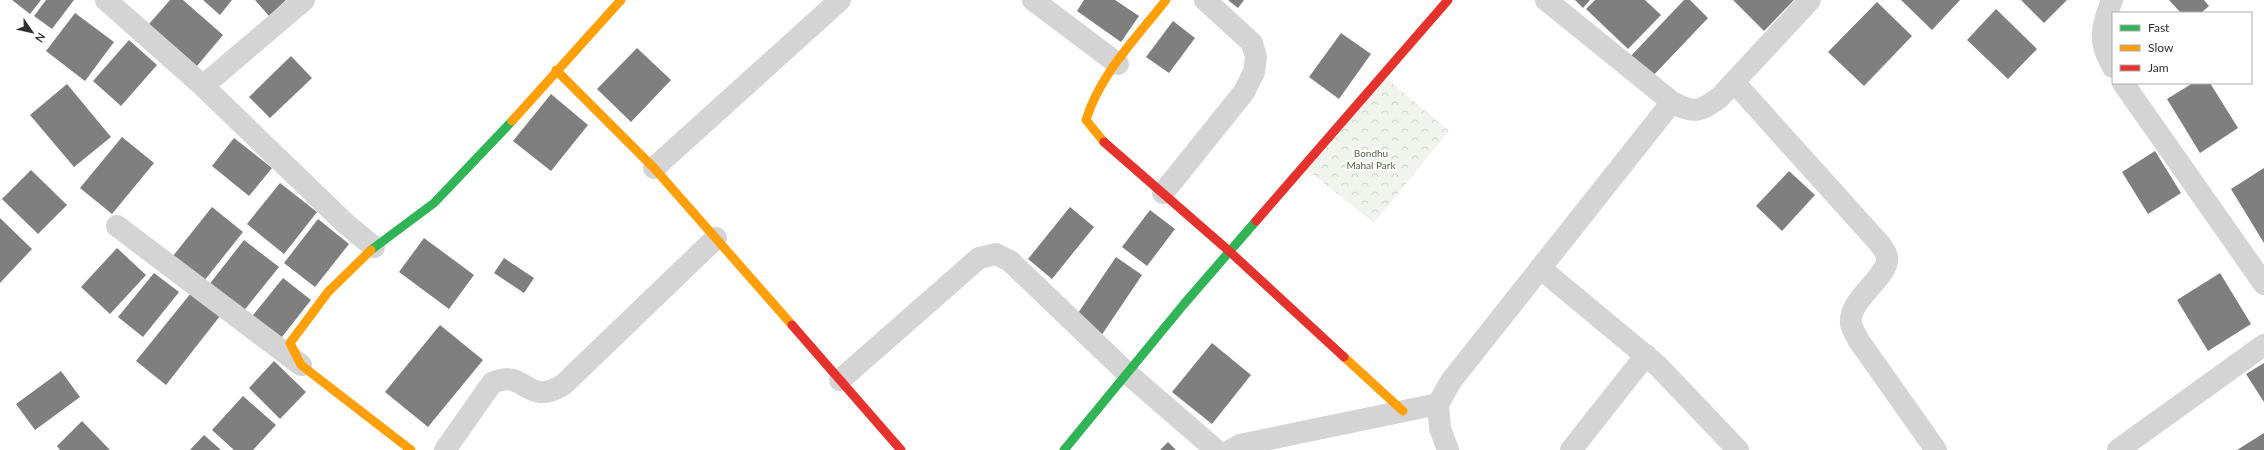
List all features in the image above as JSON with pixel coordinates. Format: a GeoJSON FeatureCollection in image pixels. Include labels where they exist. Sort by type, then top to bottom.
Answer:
{"type":"FeatureCollection","features":[{"type":"Feature","properties":{"kind":"street"},"geometry":{"type":"LineString","coordinates":[[106,0],[203,86],[347,225],[374,247]]}},
{"type":"Feature","properties":{"kind":"street"},"geometry":{"type":"LineString","coordinates":[[203,86],[304,0]]}},
{"type":"Feature","properties":{"kind":"street"},"geometry":{"type":"LineString","coordinates":[[300,365],[290,343],[300,326],[330,288],[374,247],[434,203],[465,172],[590,30],[621,0]]}},
{"type":"Feature","properties":{"kind":"street"},"geometry":{"type":"LineString","coordinates":[[654,168],[840,0]]}},
{"type":"Feature","properties":{"kind":"street"},"geometry":{"type":"LineString","coordinates":[[1033,0],[1118,64]]}},
{"type":"Feature","properties":{"kind":"street"},"geometry":{"type":"LineString","coordinates":[[1166,0],[1118,64],[1088,109],[1086,120],[1104,142],[1229,252],[1403,411]]}},
{"type":"Feature","properties":{"kind":"street"},"geometry":{"type":"LineString","coordinates":[[1163,194],[1244,92],[1254,72],[1256,57],[1252,43],[1205,0]]}},
{"type":"Feature","properties":{"kind":"street"},"geometry":{"type":"LineString","coordinates":[[1064,450],[1229,252],[1448,0]]}},
{"type":"Feature","properties":{"kind":"street"},"geometry":{"type":"LineString","coordinates":[[1546,0],[1672,102],[1687,110],[1703,110],[1719,98],[1810,0]]}},
{"type":"Feature","properties":{"kind":"street"},"geometry":{"type":"LineString","coordinates":[[2112,0],[2102,25],[2102,42],[2112,65]]}},
{"type":"Feature","properties":{"kind":"street"},"geometry":{"type":"LineString","coordinates":[[556,70],[654,168],[901,450]]}},
{"type":"Feature","properties":{"kind":"street"},"geometry":{"type":"LineString","coordinates":[[1734,82],[1879,243],[1887,256],[1886,268],[1866,290],[1856,307],[1851,324],[1859,341],[1936,450]]}},
{"type":"Feature","properties":{"kind":"street"},"geometry":{"type":"LineString","coordinates":[[2124,84],[2264,284]]}},
{"type":"Feature","properties":{"kind":"street"},"geometry":{"type":"LineString","coordinates":[[1448,450],[1440,428],[1438,404],[1451,381],[1672,102]]}},
{"type":"Feature","properties":{"kind":"street"},"geometry":{"type":"LineString","coordinates":[[117,226],[411,450]]}},
{"type":"Feature","properties":{"kind":"street"},"geometry":{"type":"LineString","coordinates":[[445,450],[492,383],[502,378],[513,379],[540,393],[551,392],[563,385],[716,238]]}},
{"type":"Feature","properties":{"kind":"street"},"geometry":{"type":"LineString","coordinates":[[840,380],[979,258],[996,254],[1010,261],[1127,373],[1216,450]]}},
{"type":"Feature","properties":{"kind":"street"},"geometry":{"type":"LineString","coordinates":[[1540,268],[1646,355],[1695,403],[1738,450]]}},
{"type":"Feature","properties":{"kind":"street"},"geometry":{"type":"LineString","coordinates":[[2118,450],[2264,345]]}},
{"type":"Feature","properties":{"kind":"street"},"geometry":{"type":"LineString","coordinates":[[1571,450],[1646,355]]}},
{"type":"Feature","properties":{"kind":"street"},"geometry":{"type":"LineString","coordinates":[[1231,450],[1240,445],[1438,404]]}},
{"type":"Feature","properties":{"kind":"green space","name":"Bondhu Mahal Park"},"geometry":{"type":"Polygon","coordinates":[[[1385,77],[1449,131],[1374,223],[1305,168],[1385,77]]]}},
{"type":"Feature","properties":{"kind":"building"},"geometry":{"type":"Polygon","coordinates":[[[12,0],[41,0],[30,14],[12,0]]]}},
{"type":"Feature","properties":{"kind":"building"},"geometry":{"type":"Polygon","coordinates":[[[46,0],[74,0],[52,29],[34,16],[46,0]]]}},
{"type":"Feature","properties":{"kind":"building"},"geometry":{"type":"Polygon","coordinates":[[[170,0],[183,0],[223,35],[197,66],[149,24],[170,0]]]}},
{"type":"Feature","properties":{"kind":"building"},"geometry":{"type":"Polygon","coordinates":[[[203,0],[232,0],[220,15],[203,0]]]}},
{"type":"Feature","properties":{"kind":"building"},"geometry":{"type":"Polygon","coordinates":[[[255,0],[286,0],[269,16],[255,0]]]}},
{"type":"Feature","properties":{"kind":"building"},"geometry":{"type":"Polygon","coordinates":[[[1084,0],[1115,0],[1139,16],[1121,42],[1077,11],[1084,0]]]}},
{"type":"Feature","properties":{"kind":"building"},"geometry":{"type":"Polygon","coordinates":[[[1228,0],[1244,0],[1238,8],[1228,0]]]}},
{"type":"Feature","properties":{"kind":"building"},"geometry":{"type":"Polygon","coordinates":[[[1575,0],[1590,0],[1583,8],[1575,0]]]}},
{"type":"Feature","properties":{"kind":"building"},"geometry":{"type":"Polygon","coordinates":[[[1595,0],[1645,0],[1661,15],[1628,49],[1586,9],[1595,0]]]}},
{"type":"Feature","properties":{"kind":"building"},"geometry":{"type":"Polygon","coordinates":[[[1684,0],[1690,0],[1708,18],[1650,79],[1629,58],[1684,0]]]}},
{"type":"Feature","properties":{"kind":"building"},"geometry":{"type":"Polygon","coordinates":[[[1733,0],[1794,0],[1764,31],[1733,0]]]}},
{"type":"Feature","properties":{"kind":"building"},"geometry":{"type":"Polygon","coordinates":[[[1901,0],[1960,0],[1932,30],[1901,0]]]}},
{"type":"Feature","properties":{"kind":"building"},"geometry":{"type":"Polygon","coordinates":[[[2021,0],[2067,0],[2044,23],[2021,0]]]}},
{"type":"Feature","properties":{"kind":"building"},"geometry":{"type":"Polygon","coordinates":[[[2169,0],[2204,0],[2209,6],[2202,12],[2180,12],[2169,0]]]}},
{"type":"Feature","properties":{"kind":"building"},"geometry":{"type":"Polygon","coordinates":[[[1877,2],[1912,36],[1864,86],[1828,52],[1877,2]]]}},
{"type":"Feature","properties":{"kind":"building"},"geometry":{"type":"Polygon","coordinates":[[[1996,9],[2037,49],[2008,79],[1967,40],[1996,9]]]}},
{"type":"Feature","properties":{"kind":"building"},"geometry":{"type":"Polygon","coordinates":[[[75,13],[114,42],[85,81],[46,51],[75,13]]]}},
{"type":"Feature","properties":{"kind":"building"},"geometry":{"type":"Polygon","coordinates":[[[1173,21],[1195,38],[1169,73],[1146,57],[1173,21]]]}},
{"type":"Feature","properties":{"kind":"building"},"geometry":{"type":"Polygon","coordinates":[[[1341,33],[1371,54],[1339,99],[1309,77],[1341,33]]]}},
{"type":"Feature","properties":{"kind":"building"},"geometry":{"type":"Polygon","coordinates":[[[129,40],[157,65],[121,106],[93,81],[129,40]]]}},
{"type":"Feature","properties":{"kind":"building"},"geometry":{"type":"Polygon","coordinates":[[[637,48],[671,80],[631,122],[597,89],[637,48]]]}},
{"type":"Feature","properties":{"kind":"building"},"geometry":{"type":"Polygon","coordinates":[[[291,56],[312,78],[270,118],[249,97],[291,56]]]}},
{"type":"Feature","properties":{"kind":"building"},"geometry":{"type":"Polygon","coordinates":[[[67,84],[111,137],[74,167],[30,115],[67,84]]]}},
{"type":"Feature","properties":{"kind":"building"},"geometry":{"type":"Polygon","coordinates":[[[2191,84],[2211,84],[2238,128],[2200,153],[2167,99],[2191,84]]]}},
{"type":"Feature","properties":{"kind":"building"},"geometry":{"type":"Polygon","coordinates":[[[551,94],[588,125],[551,171],[513,141],[551,94]]]}},
{"type":"Feature","properties":{"kind":"building"},"geometry":{"type":"Polygon","coordinates":[[[122,137],[154,163],[112,214],[80,188],[122,137]]]}},
{"type":"Feature","properties":{"kind":"building"},"geometry":{"type":"Polygon","coordinates":[[[234,138],[272,168],[249,196],[212,166],[234,138]]]}},
{"type":"Feature","properties":{"kind":"building"},"geometry":{"type":"Polygon","coordinates":[[[2155,151],[2181,193],[2148,214],[2122,172],[2155,151]]]}},
{"type":"Feature","properties":{"kind":"building"},"geometry":{"type":"Polygon","coordinates":[[[2264,168],[2264,243],[2231,189],[2264,168]]]}},
{"type":"Feature","properties":{"kind":"building"},"geometry":{"type":"Polygon","coordinates":[[[31,170],[67,205],[38,234],[2,199],[31,170]]]}},
{"type":"Feature","properties":{"kind":"building"},"geometry":{"type":"Polygon","coordinates":[[[1789,171],[1815,195],[1782,231],[1756,206],[1789,171]]]}},
{"type":"Feature","properties":{"kind":"building"},"geometry":{"type":"Polygon","coordinates":[[[280,183],[317,212],[284,254],[247,224],[280,183]]]}},
{"type":"Feature","properties":{"kind":"building"},"geometry":{"type":"Polygon","coordinates":[[[212,207],[243,232],[204,281],[173,256],[212,207]]]}},
{"type":"Feature","properties":{"kind":"building"},"geometry":{"type":"Polygon","coordinates":[[[1070,207],[1094,227],[1052,279],[1028,259],[1070,207]]]}},
{"type":"Feature","properties":{"kind":"building"},"geometry":{"type":"Polygon","coordinates":[[[1150,210],[1175,229],[1147,266],[1122,247],[1150,210]]]}},
{"type":"Feature","properties":{"kind":"building"},"geometry":{"type":"Polygon","coordinates":[[[0,218],[32,249],[0,283],[0,218]]]}},
{"type":"Feature","properties":{"kind":"building"},"geometry":{"type":"Polygon","coordinates":[[[318,219],[349,244],[315,287],[284,263],[318,219]]]}},
{"type":"Feature","properties":{"kind":"building"},"geometry":{"type":"Polygon","coordinates":[[[424,238],[474,275],[449,309],[399,272],[424,238]]]}},
{"type":"Feature","properties":{"kind":"building"},"geometry":{"type":"Polygon","coordinates":[[[244,240],[279,267],[242,313],[208,286],[244,240]]]}},
{"type":"Feature","properties":{"kind":"building"},"geometry":{"type":"Polygon","coordinates":[[[117,248],[146,275],[110,314],[81,287],[117,248]]]}},
{"type":"Feature","properties":{"kind":"building"},"geometry":{"type":"Polygon","coordinates":[[[1116,257],[1142,275],[1101,336],[1074,319],[1116,257]]]}},
{"type":"Feature","properties":{"kind":"building"},"geometry":{"type":"Polygon","coordinates":[[[504,258],[534,278],[524,293],[494,273],[504,258]]]}},
{"type":"Feature","properties":{"kind":"building"},"geometry":{"type":"Polygon","coordinates":[[[154,273],[179,292],[143,337],[118,317],[154,273]]]}},
{"type":"Feature","properties":{"kind":"building"},"geometry":{"type":"Polygon","coordinates":[[[2220,273],[2251,324],[2208,351],[2177,300],[2220,273]]]}},
{"type":"Feature","properties":{"kind":"building"},"geometry":{"type":"Polygon","coordinates":[[[283,278],[311,300],[278,342],[250,319],[283,278]]]}},
{"type":"Feature","properties":{"kind":"building"},"geometry":{"type":"Polygon","coordinates":[[[191,293],[220,316],[166,385],[136,361],[191,293]]]}},
{"type":"Feature","properties":{"kind":"building"},"geometry":{"type":"Polygon","coordinates":[[[440,325],[483,360],[428,427],[385,392],[440,325]]]}},
{"type":"Feature","properties":{"kind":"building"},"geometry":{"type":"Polygon","coordinates":[[[1212,343],[1251,375],[1212,424],[1172,392],[1212,343]]]}},
{"type":"Feature","properties":{"kind":"building"},"geometry":{"type":"Polygon","coordinates":[[[274,361],[306,392],[280,419],[249,388],[274,361]]]}},
{"type":"Feature","properties":{"kind":"building"},"geometry":{"type":"Polygon","coordinates":[[[2264,363],[2264,402],[2246,374],[2264,363]]]}},
{"type":"Feature","properties":{"kind":"building"},"geometry":{"type":"Polygon","coordinates":[[[61,371],[80,397],[35,430],[16,404],[61,371]]]}},
{"type":"Feature","properties":{"kind":"building"},"geometry":{"type":"Polygon","coordinates":[[[243,396],[276,425],[253,450],[234,450],[212,430],[243,396]]]}},
{"type":"Feature","properties":{"kind":"building"},"geometry":{"type":"Polygon","coordinates":[[[82,421],[110,450],[60,450],[57,446],[82,421]]]}},
{"type":"Feature","properties":{"kind":"building"},"geometry":{"type":"Polygon","coordinates":[[[2264,433],[2264,450],[2237,450],[2264,433]]]}},
{"type":"Feature","properties":{"kind":"building"},"geometry":{"type":"Polygon","coordinates":[[[204,435],[221,450],[190,450],[204,435]]]}},
{"type":"Feature","properties":{"kind":"building"},"geometry":{"type":"Polygon","coordinates":[[[1168,442],[1176,450],[1160,450],[1168,442]]]}},
{"type":"Feature","properties":{"kind":"traffic: fast"},"geometry":{"type":"LineString","coordinates":[[371,250],[434,203],[512,121]]}},
{"type":"Feature","properties":{"kind":"traffic: fast"},"geometry":{"type":"LineString","coordinates":[[1064,450],[1184,304],[1256,221]]}},
{"type":"Feature","properties":{"kind":"traffic: slow"},"geometry":{"type":"LineString","coordinates":[[512,121],[621,0]]}},
{"type":"Feature","properties":{"kind":"traffic: slow"},"geometry":{"type":"LineString","coordinates":[[1104,142],[1086,120],[1092,103],[1100,87],[1120,57],[1166,0]]}},
{"type":"Feature","properties":{"kind":"traffic: slow"},"geometry":{"type":"LineString","coordinates":[[556,70],[654,168],[792,325]]}},
{"type":"Feature","properties":{"kind":"traffic: slow"},"geometry":{"type":"LineString","coordinates":[[371,250],[328,292],[290,343],[301,365],[411,450]]}},
{"type":"Feature","properties":{"kind":"traffic: slow"},"geometry":{"type":"LineString","coordinates":[[1344,357],[1403,411]]}},
{"type":"Feature","properties":{"kind":"traffic: jam"},"geometry":{"type":"LineString","coordinates":[[1256,221],[1448,0]]}},
{"type":"Feature","properties":{"kind":"traffic: jam"},"geometry":{"type":"LineString","coordinates":[[1104,142],[1229,251],[1344,357]]}},
{"type":"Feature","properties":{"kind":"traffic: jam"},"geometry":{"type":"LineString","coordinates":[[792,325],[901,450]]}}]}
